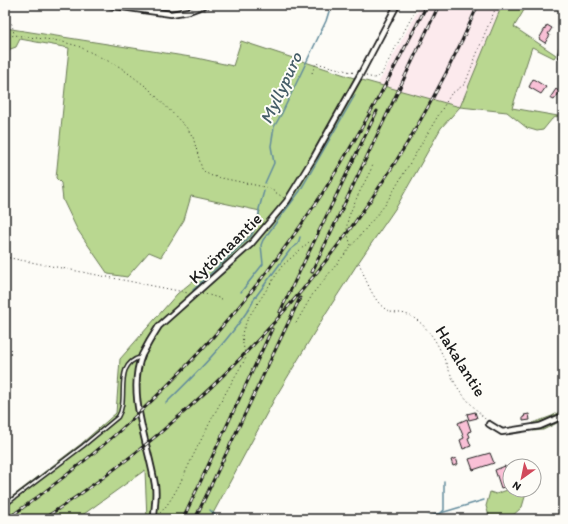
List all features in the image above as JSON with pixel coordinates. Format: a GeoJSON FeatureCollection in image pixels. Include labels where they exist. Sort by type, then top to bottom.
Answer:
{"type":"FeatureCollection","features":[{"type":"Feature","properties":{"kind":"street"},"geometry":{"type":"LineString","coordinates":[[108,5],[171,14],[189,11],[205,5]]}},
{"type":"Feature","properties":{"kind":"street","name":"Kytömaantie"},"geometry":{"type":"LineString","coordinates":[[154,519],[155,487],[138,406],[136,389],[138,371],[142,356],[149,341],[159,326],[252,244],[287,201],[314,157],[360,75],[396,5]]}},
{"type":"Feature","properties":{"kind":"street"},"geometry":{"type":"LineString","coordinates":[[563,47],[561,51],[561,55],[563,57]]}},
{"type":"Feature","properties":{"kind":"street"},"geometry":{"type":"LineString","coordinates":[[489,424],[502,432],[540,426],[563,416]]}},
{"type":"Feature","properties":{"kind":"lane"},"geometry":{"type":"LineString","coordinates":[[5,505],[83,446],[118,417],[121,412],[124,372],[128,364],[134,359],[142,356]]}},
{"type":"Feature","properties":{"kind":"path"},"geometry":{"type":"LineString","coordinates":[[312,73],[316,63],[374,78],[381,75],[418,5]]}},
{"type":"Feature","properties":{"kind":"path"},"geometry":{"type":"LineString","coordinates":[[296,323],[314,292],[385,204],[451,94],[465,84],[484,33],[497,5]]}},
{"type":"Feature","properties":{"kind":"path"},"geometry":{"type":"LineString","coordinates":[[5,19],[12,24],[14,35]]}},
{"type":"Feature","properties":{"kind":"path"},"geometry":{"type":"LineString","coordinates":[[5,39],[14,35],[59,41],[78,46],[120,67],[148,88],[186,126],[193,138],[202,169],[206,174],[269,188],[278,193],[287,201]]}},
{"type":"Feature","properties":{"kind":"path"},"geometry":{"type":"LineString","coordinates":[[352,246],[348,238],[347,226],[351,211],[373,165]]}},
{"type":"Feature","properties":{"kind":"path"},"geometry":{"type":"LineString","coordinates":[[158,515],[166,507],[183,477],[226,390],[246,358],[242,333],[248,318],[282,266],[309,242]]}},
{"type":"Feature","properties":{"kind":"path"},"geometry":{"type":"LineString","coordinates":[[5,257],[179,290],[194,296]]}},
{"type":"Feature","properties":{"kind":"path","name":"Hakalantie"},"geometry":{"type":"LineString","coordinates":[[359,262],[380,305],[389,311],[415,318],[429,331],[442,352],[456,385],[489,424]]}},
{"type":"Feature","properties":{"kind":"path"},"geometry":{"type":"LineString","coordinates":[[199,291],[204,295],[222,299]]}},
{"type":"Feature","properties":{"kind":"shaded area"},"geometry":{"type":"Polygon","coordinates":[[[421,5],[502,5],[460,107],[441,128],[397,206],[326,313],[275,398],[210,519],[341,151],[421,5]]]}},
{"type":"Feature","properties":{"kind":"green space"},"geometry":{"type":"Polygon","coordinates":[[[502,5],[527,5],[514,27],[556,55],[554,58],[532,47],[512,108],[558,116],[552,119],[543,130],[537,131],[527,128],[507,112],[460,107],[502,5]]]}},
{"type":"Feature","properties":{"kind":"green space"},"geometry":{"type":"Polygon","coordinates":[[[5,28],[197,58],[233,66],[241,41],[351,77],[460,107],[441,128],[397,206],[326,313],[275,398],[210,519],[147,519],[145,470],[77,519],[5,519],[5,502],[81,444],[116,413],[120,359],[177,294],[251,234],[260,211],[191,196],[184,220],[161,257],[149,252],[127,277],[108,274],[77,229],[63,200],[61,183],[56,178],[69,48],[20,39],[16,47],[5,51],[5,28]]]}},
{"type":"Feature","properties":{"kind":"green space"},"geometry":{"type":"Polygon","coordinates":[[[563,410],[563,420],[543,430],[533,431],[533,423],[563,410]]]}},
{"type":"Feature","properties":{"kind":"green space"},"geometry":{"type":"Polygon","coordinates":[[[490,492],[496,494],[502,492],[502,498],[525,498],[522,507],[509,519],[490,519],[486,506],[490,492]]]}},
{"type":"Feature","properties":{"kind":"building"},"geometry":{"type":"Polygon","coordinates":[[[547,25],[552,28],[545,43],[539,39],[547,25]]]}},
{"type":"Feature","properties":{"kind":"building"},"geometry":{"type":"Polygon","coordinates":[[[533,79],[546,87],[541,94],[529,87],[533,79]]]}},
{"type":"Feature","properties":{"kind":"building"},"geometry":{"type":"Polygon","coordinates":[[[556,89],[560,92],[554,100],[550,98],[556,89]]]}},
{"type":"Feature","properties":{"kind":"building"},"geometry":{"type":"Polygon","coordinates":[[[475,412],[477,418],[469,420],[467,414],[475,412]]]}},
{"type":"Feature","properties":{"kind":"building"},"geometry":{"type":"Polygon","coordinates":[[[529,414],[530,420],[523,421],[524,415],[529,414]]]}},
{"type":"Feature","properties":{"kind":"building"},"geometry":{"type":"Polygon","coordinates":[[[467,419],[471,431],[468,432],[470,437],[468,438],[471,446],[463,449],[460,440],[464,438],[458,423],[467,419]]]}},
{"type":"Feature","properties":{"kind":"building"},"geometry":{"type":"Polygon","coordinates":[[[490,453],[494,463],[473,470],[469,459],[490,453]]]}},
{"type":"Feature","properties":{"kind":"building"},"geometry":{"type":"Polygon","coordinates":[[[456,458],[458,464],[453,466],[451,460],[456,458]]]}},
{"type":"Feature","properties":{"kind":"building"},"geometry":{"type":"Polygon","coordinates":[[[502,467],[502,488],[501,488],[495,470],[502,467]]]}},
{"type":"Feature","properties":{"kind":"waterway","name":"Myllypuro"},"geometry":{"type":"LineString","coordinates":[[265,183],[274,163],[271,146],[274,127],[326,21],[331,5]]}},
{"type":"Feature","properties":{"kind":"waterway"},"geometry":{"type":"LineString","coordinates":[[241,292],[263,264],[261,245],[263,240],[300,191],[355,95]]}},
{"type":"Feature","properties":{"kind":"waterway"},"geometry":{"type":"LineString","coordinates":[[193,290],[251,236],[259,221],[259,209],[264,191]]}},
{"type":"Feature","properties":{"kind":"waterway"},"geometry":{"type":"LineString","coordinates":[[166,403],[231,334],[254,299],[290,250],[298,244],[300,237]]}},
{"type":"Feature","properties":{"kind":"waterway"},"geometry":{"type":"LineString","coordinates":[[442,512],[444,510],[444,481]]}},
{"type":"Feature","properties":{"kind":"waterway"},"geometry":{"type":"LineString","coordinates":[[421,519],[484,500]]}},
{"type":"Feature","properties":{"kind":"waterway"},"geometry":{"type":"LineString","coordinates":[[210,510],[219,519]]}},
{"type":"Feature","properties":{"kind":"railway"},"geometry":{"type":"LineString","coordinates":[[7,519],[68,474],[126,425],[181,372],[232,316],[279,256],[322,194],[377,101],[427,5]]}},
{"type":"Feature","properties":{"kind":"railway"},"geometry":{"type":"LineString","coordinates":[[312,272],[439,5]]}},
{"type":"Feature","properties":{"kind":"railway"},"geometry":{"type":"LineString","coordinates":[[43,519],[113,470],[179,416],[241,357],[299,294],[351,227],[399,156],[441,82],[478,5]]}},
{"type":"Feature","properties":{"kind":"railway"},"geometry":{"type":"LineString","coordinates":[[280,312],[377,111]]}},
{"type":"Feature","properties":{"kind":"railway"},"geometry":{"type":"LineString","coordinates":[[195,519],[300,298]]}},
{"type":"Feature","properties":{"kind":"railway"},"geometry":{"type":"LineString","coordinates":[[183,519],[272,329]]}}]}
